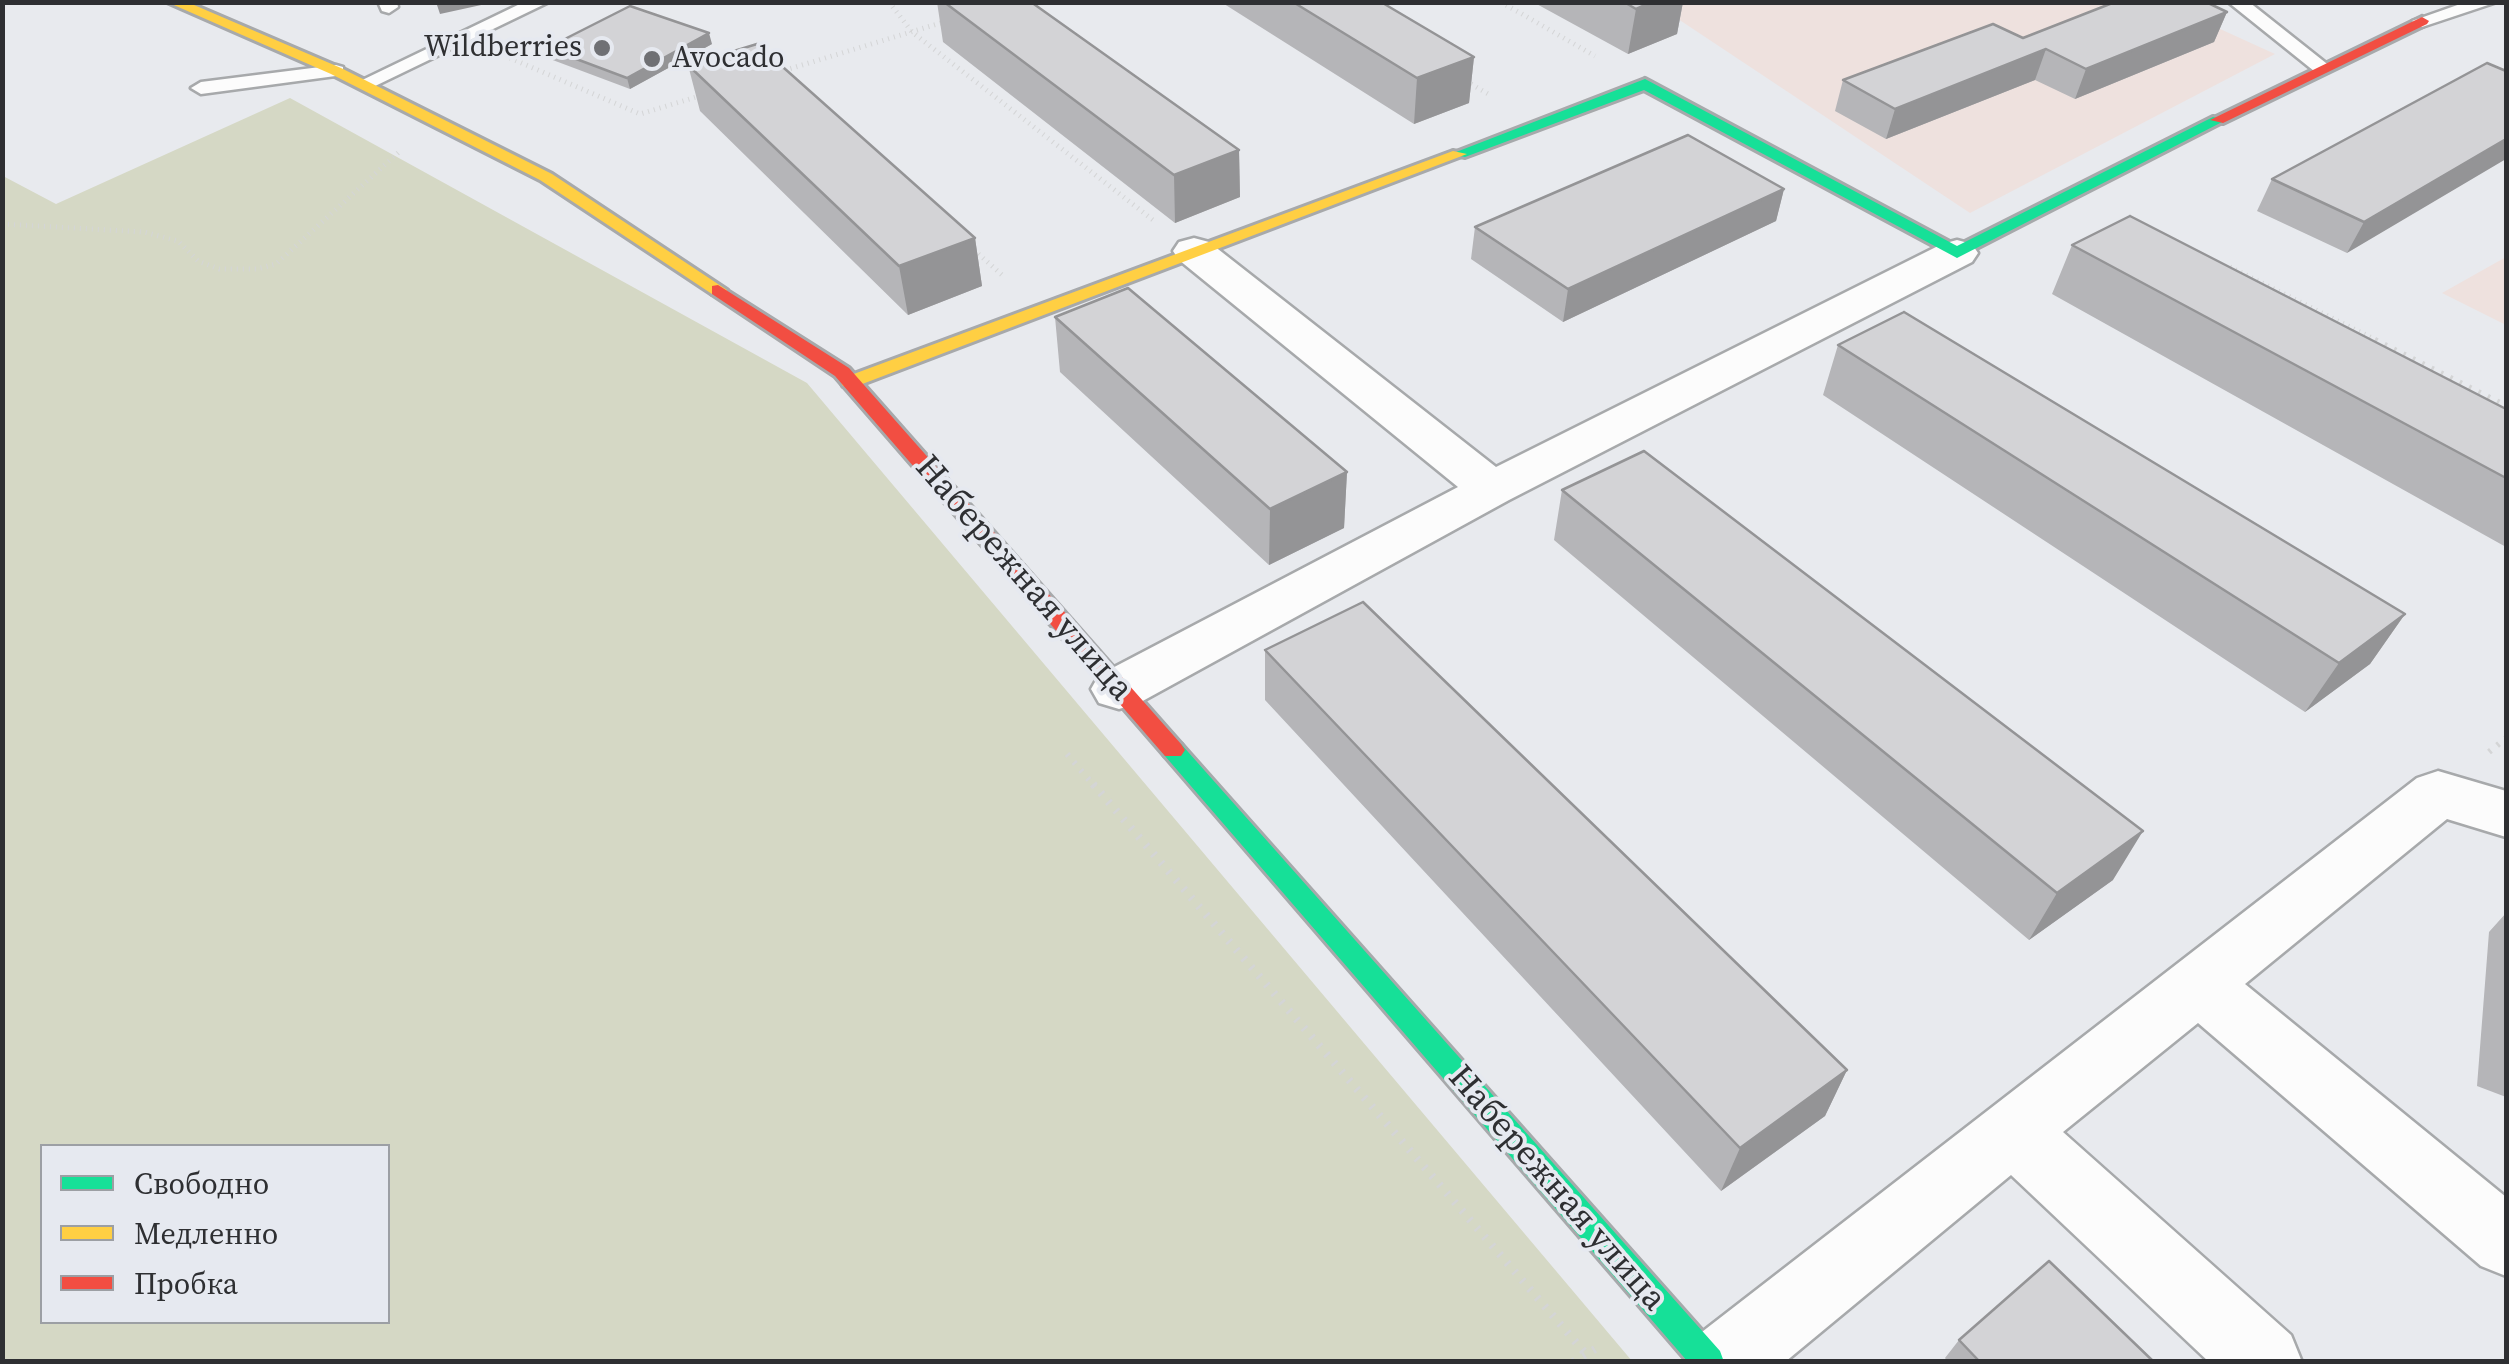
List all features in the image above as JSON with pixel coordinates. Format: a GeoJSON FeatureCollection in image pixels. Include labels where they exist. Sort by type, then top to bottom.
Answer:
{"type":"FeatureCollection","features":[{"type":"Feature","properties":{"kind":"street","name":"Набережная улица"},"geometry":{"type":"LineString","coordinates":[[174,2],[364,84],[546,177],[755,313],[850,382],[1709,1362]]}},
{"type":"Feature","properties":{"kind":"street"},"geometry":{"type":"LineString","coordinates":[[1119,689],[1492,489],[2322,66],[2422,21]]}},
{"type":"Feature","properties":{"kind":"street"},"geometry":{"type":"LineString","coordinates":[[850,382],[1646,84],[1957,253]]}},
{"type":"Feature","properties":{"kind":"street"},"geometry":{"type":"LineString","coordinates":[[1194,251],[1492,489]]}},
{"type":"Feature","properties":{"kind":"street"},"geometry":{"type":"LineString","coordinates":[[1726,1362],[2438,794],[2506,814]]}},
{"type":"Feature","properties":{"kind":"street"},"geometry":{"type":"LineString","coordinates":[[2198,984],[2506,1242]]}},
{"type":"Feature","properties":{"kind":"street"},"geometry":{"type":"LineString","coordinates":[[2014,1131],[2264,1362]]}},
{"type":"Feature","properties":{"kind":"lane"},"geometry":{"type":"LineString","coordinates":[[364,84],[540,2]]}},
{"type":"Feature","properties":{"kind":"lane"},"geometry":{"type":"LineString","coordinates":[[2237,2],[2322,66]]}},
{"type":"Feature","properties":{"kind":"lane"},"geometry":{"type":"LineString","coordinates":[[2422,21],[2488,2]]}},
{"type":"Feature","properties":{"kind":"lane"},"geometry":{"type":"LineString","coordinates":[[201,88],[336,71]]}},
{"type":"Feature","properties":{"kind":"path"},"geometry":{"type":"LineString","coordinates":[[890,2],[912,32],[1194,251]]}},
{"type":"Feature","properties":{"kind":"path"},"geometry":{"type":"LineString","coordinates":[[1500,2],[1646,84]]}},
{"type":"Feature","properties":{"kind":"path"},"geometry":{"type":"LineString","coordinates":[[792,86],[778,72],[950,20]]}},
{"type":"Feature","properties":{"kind":"path"},"geometry":{"type":"LineString","coordinates":[[464,38],[640,114],[709,93]]}},
{"type":"Feature","properties":{"kind":"path"},"geometry":{"type":"LineString","coordinates":[[1459,77],[1539,124]]}},
{"type":"Feature","properties":{"kind":"path"},"geometry":{"type":"LineString","coordinates":[[2,224],[144,232],[178,241],[198,261],[219,270],[257,270],[276,264],[403,148],[446,123]]}},
{"type":"Feature","properties":{"kind":"path"},"geometry":{"type":"LineString","coordinates":[[967,244],[1040,310]]}},
{"type":"Feature","properties":{"kind":"path"},"geometry":{"type":"LineString","coordinates":[[2222,263],[2506,406]]}},
{"type":"Feature","properties":{"kind":"path"},"geometry":{"type":"LineString","coordinates":[[1067,754],[1586,1354]]}},
{"type":"Feature","properties":{"kind":"shaded area"},"geometry":{"type":"Polygon","coordinates":[[[1654,3],[2163,3],[2275,54],[1970,213],[1654,3]]]}},
{"type":"Feature","properties":{"kind":"shaded area"},"geometry":{"type":"Polygon","coordinates":[[[2506,257],[2506,325],[2442,293],[2506,257]]]}},
{"type":"Feature","properties":{"kind":"green space"},"geometry":{"type":"Polygon","coordinates":[[[290,98],[807,383],[1632,1361],[3,1361],[3,176],[56,204],[290,98]]]}},
{"type":"Feature","properties":{"kind":"building"},"geometry":{"type":"Polygon","coordinates":[[[944,2],[1031,2],[1239,150],[1174,175],[944,2]]]}},
{"type":"Feature","properties":{"kind":"building"},"geometry":{"type":"Polygon","coordinates":[[[1293,2],[1381,2],[1474,57],[1417,78],[1293,2]]]}},
{"type":"Feature","properties":{"kind":"building"},"geometry":{"type":"Polygon","coordinates":[[[1624,2],[1652,2],[1636,9],[1624,2]]]}},
{"type":"Feature","properties":{"kind":"building"},"geometry":{"type":"Polygon","coordinates":[[[2115,2],[2206,2],[2227,12],[2086,69],[2046,49],[1895,109],[1843,80],[1993,24],[2023,38],[2115,2]]]}},
{"type":"Feature","properties":{"kind":"building"},"geometry":{"type":"Polygon","coordinates":[[[630,6],[709,33],[627,78],[547,48],[630,6]]]}},
{"type":"Feature","properties":{"kind":"building"},"geometry":{"type":"Polygon","coordinates":[[[757,44],[975,238],[899,266],[688,65],[757,44]]]}},
{"type":"Feature","properties":{"kind":"building"},"geometry":{"type":"Polygon","coordinates":[[[2487,63],[2506,71],[2506,139],[2364,222],[2272,179],[2487,63]]]}},
{"type":"Feature","properties":{"kind":"building"},"geometry":{"type":"Polygon","coordinates":[[[1688,135],[1784,189],[1568,289],[1475,227],[1688,135]]]}},
{"type":"Feature","properties":{"kind":"building"},"geometry":{"type":"Polygon","coordinates":[[[2130,216],[2506,409],[2506,478],[2072,245],[2130,216]]]}},
{"type":"Feature","properties":{"kind":"building"},"geometry":{"type":"Polygon","coordinates":[[[1128,288],[1347,472],[1270,509],[1055,317],[1128,288]]]}},
{"type":"Feature","properties":{"kind":"building"},"geometry":{"type":"Polygon","coordinates":[[[1904,312],[2405,614],[2339,663],[1838,345],[1904,312]]]}},
{"type":"Feature","properties":{"kind":"building"},"geometry":{"type":"Polygon","coordinates":[[[1644,451],[2143,831],[2057,893],[1562,490],[1644,451]]]}},
{"type":"Feature","properties":{"kind":"building"},"geometry":{"type":"Polygon","coordinates":[[[1363,602],[1847,1070],[1740,1148],[1265,650],[1363,602]]]}},
{"type":"Feature","properties":{"kind":"building"},"geometry":{"type":"Polygon","coordinates":[[[2049,1261],[2154,1362],[1980,1362],[1959,1340],[2049,1261]]]}},
{"type":"Feature","properties":{"kind":"traffic: fast"},"geometry":{"type":"LineString","coordinates":[[1459,154],[1645,84],[1957,253],[2218,120]]}},
{"type":"Feature","properties":{"kind":"traffic: fast"},"geometry":{"type":"LineString","coordinates":[[1173,750],[1709,1362]]}},
{"type":"Feature","properties":{"kind":"traffic: slow"},"geometry":{"type":"LineString","coordinates":[[174,2],[336,71],[546,177],[718,290]]}},
{"type":"Feature","properties":{"kind":"traffic: slow"},"geometry":{"type":"LineString","coordinates":[[850,382],[1459,154]]}},
{"type":"Feature","properties":{"kind":"traffic: jam"},"geometry":{"type":"LineString","coordinates":[[2218,120],[2422,21]]}},
{"type":"Feature","properties":{"kind":"traffic: jam"},"geometry":{"type":"LineString","coordinates":[[718,290],[842,372],[1173,750]]}},
{"type":"Feature","properties":{"kind":"place","name":"Wildberries"},"geometry":{"type":"Point","coordinates":[602,48]}},
{"type":"Feature","properties":{"kind":"place","name":"Avocado"},"geometry":{"type":"Point","coordinates":[652,59]}}]}
